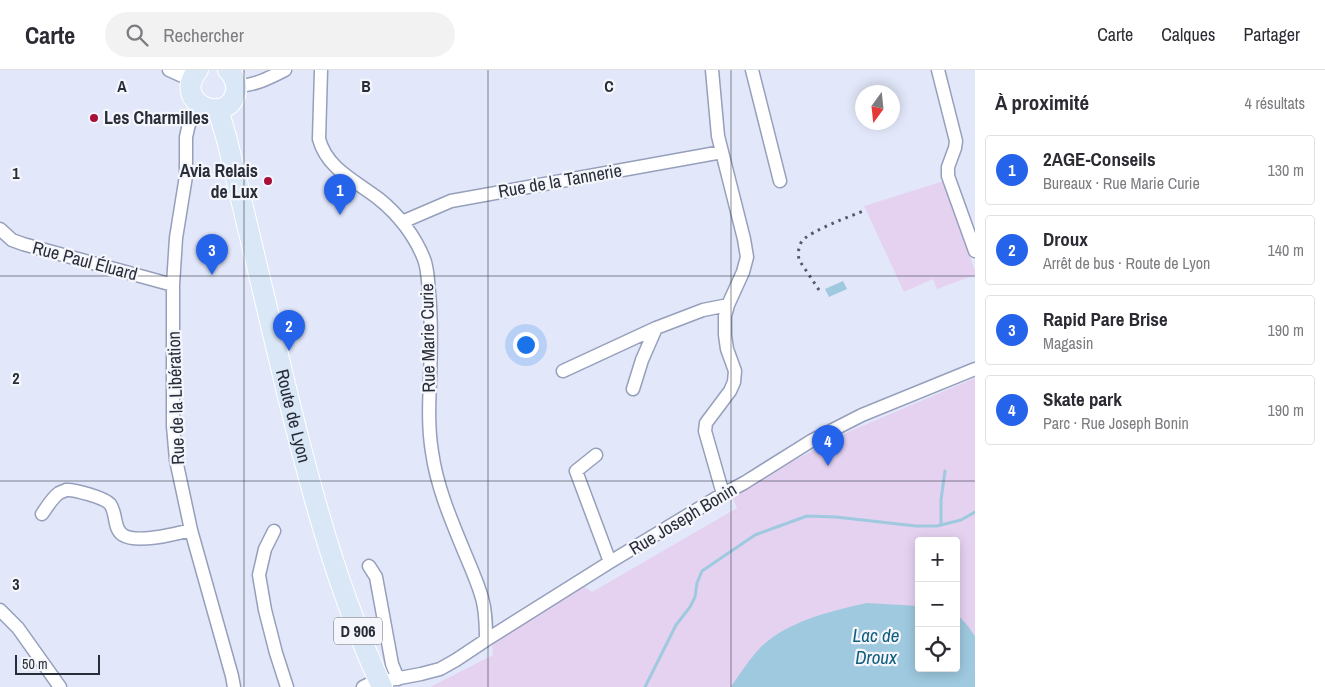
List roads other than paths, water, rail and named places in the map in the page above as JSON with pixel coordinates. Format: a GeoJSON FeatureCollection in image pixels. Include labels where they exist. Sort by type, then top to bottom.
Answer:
{"type":"FeatureCollection","features":[{"type":"Feature","properties":{"kind":"main road","name":"Route de Lyon"},"geometry":{"type":"LineString","coordinates":[[194,75],[190,88],[192,96],[196,102],[210,108],[227,140],[315,503],[352,617],[380,683]]}},
{"type":"Feature","properties":{"kind":"main road"},"geometry":{"type":"LineString","coordinates":[[210,108],[226,106],[232,101],[235,94],[232,78]]}},
{"type":"Feature","properties":{"kind":"street"},"geometry":{"type":"LineString","coordinates":[[168,70],[194,75]]}},
{"type":"Feature","properties":{"kind":"street"},"geometry":{"type":"LineString","coordinates":[[232,78],[247,86],[285,70]]}},
{"type":"Feature","properties":{"kind":"street","name":"Rue Marie Curie"},"geometry":{"type":"LineString","coordinates":[[321,70],[319,139],[322,149],[339,170],[380,200],[402,222],[424,260],[430,303],[429,426],[431,451],[449,513],[483,600],[486,617],[486,640]]}},
{"type":"Feature","properties":{"kind":"street"},"geometry":{"type":"LineString","coordinates":[[712,70],[718,136],[747,257],[725,316],[725,335],[727,349],[735,371],[734,382],[730,391],[706,423],[705,431],[723,494]]}},
{"type":"Feature","properties":{"kind":"street"},"geometry":{"type":"LineString","coordinates":[[752,70],[780,181]]}},
{"type":"Feature","properties":{"kind":"street"},"geometry":{"type":"LineString","coordinates":[[938,70],[956,140],[948,167],[948,176],[975,251]]}},
{"type":"Feature","properties":{"kind":"street","name":"Rue de la Libération"},"geometry":{"type":"LineString","coordinates":[[210,108],[189,124],[186,137],[186,176],[176,238],[173,285],[174,437],[176,460],[191,530],[234,687]]}},
{"type":"Feature","properties":{"kind":"street","name":"Rue de la Tannerie"},"geometry":{"type":"LineString","coordinates":[[402,222],[451,200],[722,152]]}},
{"type":"Feature","properties":{"kind":"street","name":"Rue Paul Éluard"},"geometry":{"type":"LineString","coordinates":[[0,229],[12,240],[23,244],[173,285]]}},
{"type":"Feature","properties":{"kind":"street"},"geometry":{"type":"LineString","coordinates":[[563,371],[656,328],[703,310],[728,305]]}},
{"type":"Feature","properties":{"kind":"street"},"geometry":{"type":"LineString","coordinates":[[633,389],[642,360],[656,328]]}},
{"type":"Feature","properties":{"kind":"street","name":"Rue Joseph Bonin"},"geometry":{"type":"LineString","coordinates":[[380,683],[440,669],[610,562],[811,441],[862,415],[975,369]]}},
{"type":"Feature","properties":{"kind":"street"},"geometry":{"type":"LineString","coordinates":[[596,455],[576,470],[610,562]]}},
{"type":"Feature","properties":{"kind":"street"},"geometry":{"type":"LineString","coordinates":[[42,514],[59,493],[67,490],[93,496],[109,503],[113,510],[118,530],[128,538],[139,539],[166,536],[191,530]]}},
{"type":"Feature","properties":{"kind":"street"},"geometry":{"type":"LineString","coordinates":[[274,531],[265,550],[259,576],[264,610],[287,687]]}},
{"type":"Feature","properties":{"kind":"street"},"geometry":{"type":"LineString","coordinates":[[369,566],[376,577],[392,664],[380,683]]}},
{"type":"Feature","properties":{"kind":"street"},"geometry":{"type":"LineString","coordinates":[[0,610],[18,628],[60,687]]}},
{"type":"Feature","properties":{"kind":"water"},"geometry":{"type":"Polygon","coordinates":[[[843,281],[847,289],[829,297],[825,289],[843,281]]]}},
{"type":"Feature","properties":{"kind":"water","name":"Lac de Droux"},"geometry":{"type":"Polygon","coordinates":[[[867,603],[915,606],[915,672],[960,672],[960,617],[975,636],[975,687],[731,687],[749,661],[772,638],[784,630],[811,618],[867,603]]]}},
{"type":"Feature","properties":{"kind":"waterway"},"geometry":{"type":"LineString","coordinates":[[941,525],[941,500],[945,471]]}},
{"type":"Feature","properties":{"kind":"waterway"},"geometry":{"type":"LineString","coordinates":[[645,687],[676,625],[695,597],[697,583],[702,571],[755,535],[807,516],[836,517],[916,526],[937,526],[961,520],[975,512]]}},
{"type":"Feature","properties":{"kind":"railway"},"geometry":{"type":"LineString","coordinates":[[819,290],[799,260],[799,250],[802,241],[822,228],[866,210]]}},
{"type":"Feature","properties":{"kind":"place","name":"Les Charmilles"},"geometry":{"type":"Point","coordinates":[94,118]}},
{"type":"Feature","properties":{"kind":"place","name":"Avia Relais de Lux"},"geometry":{"type":"Point","coordinates":[268,181]}},
{"type":"Feature","properties":{"kind":"place","name":"2AGE-Conseils"},"geometry":{"type":"Point","coordinates":[340,215]}},
{"type":"Feature","properties":{"kind":"place","name":"Rapid Pare Brise"},"geometry":{"type":"Point","coordinates":[212,275]}},
{"type":"Feature","properties":{"kind":"place","name":"Droux"},"geometry":{"type":"Point","coordinates":[289,351]}},
{"type":"Feature","properties":{"kind":"place","name":"Skate park"},"geometry":{"type":"Point","coordinates":[828,466]}}]}
